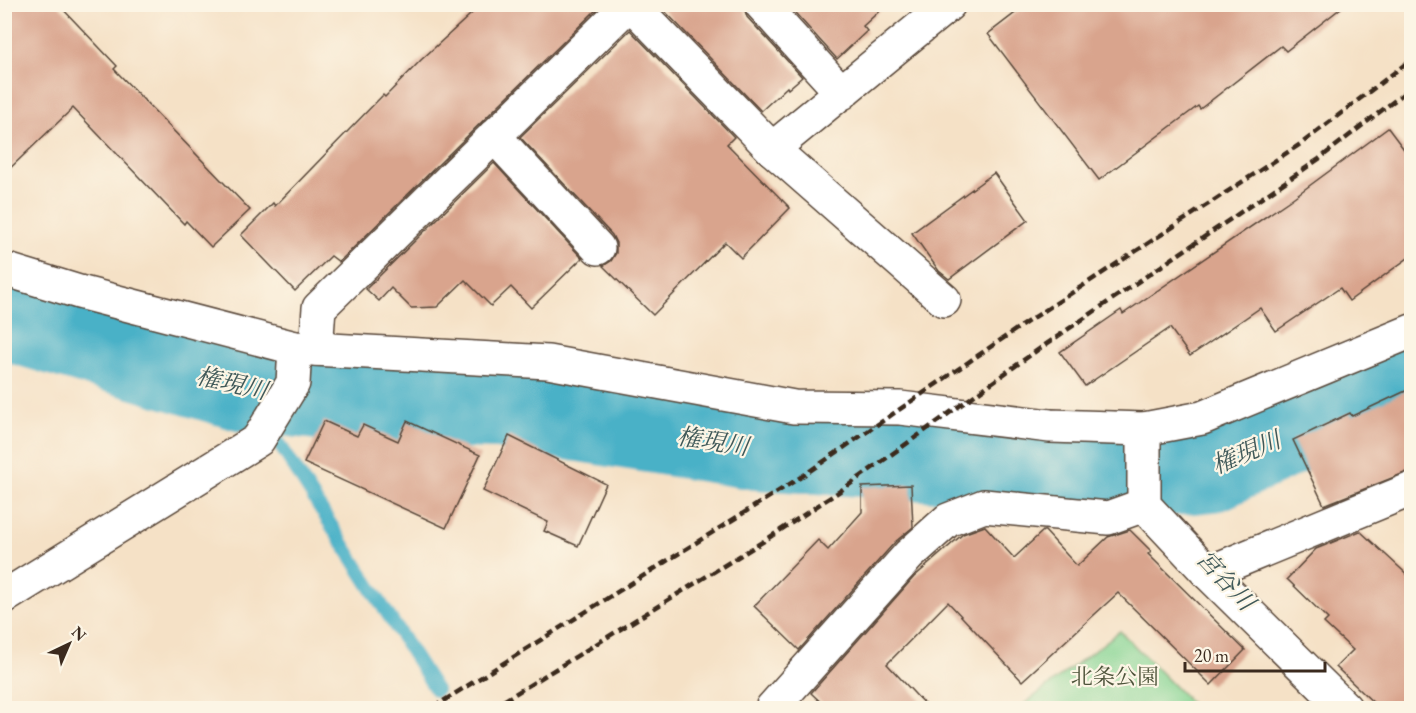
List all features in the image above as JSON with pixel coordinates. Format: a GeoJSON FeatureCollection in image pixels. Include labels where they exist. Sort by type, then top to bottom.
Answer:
{"type":"FeatureCollection","features":[{"type":"Feature","properties":{"kind":"street"},"geometry":{"type":"LineString","coordinates":[[4,597],[258,440],[293,383],[319,308],[630,4],[772,149],[944,300]]}},
{"type":"Feature","properties":{"kind":"street"},"geometry":{"type":"LineString","coordinates":[[761,4],[842,93]]}},
{"type":"Feature","properties":{"kind":"street"},"geometry":{"type":"LineString","coordinates":[[772,149],[949,4]]}},
{"type":"Feature","properties":{"kind":"street"},"geometry":{"type":"LineString","coordinates":[[494,136],[598,248]]}},
{"type":"Feature","properties":{"kind":"street"},"geometry":{"type":"LineString","coordinates":[[4,269],[79,292],[306,348],[548,362],[794,407],[900,408],[1050,426],[1144,429],[1202,417],[1412,331]]}},
{"type":"Feature","properties":{"kind":"street"},"geometry":{"type":"LineString","coordinates":[[1144,429],[1144,505],[1345,708]]}},
{"type":"Feature","properties":{"kind":"street"},"geometry":{"type":"LineString","coordinates":[[1210,572],[1412,489]]}},
{"type":"Feature","properties":{"kind":"street"},"geometry":{"type":"LineString","coordinates":[[772,708],[909,555],[948,520],[984,506],[1108,518],[1144,505]]}},
{"type":"Feature","properties":{"kind":"green space","name":"北条公園"},"geometry":{"type":"Polygon","coordinates":[[[1120,631],[1196,708],[1019,708],[1120,631]]]}},
{"type":"Feature","properties":{"kind":"building"},"geometry":{"type":"Polygon","coordinates":[[[4,4],[58,4],[117,66],[114,69],[250,210],[211,247],[186,221],[184,224],[73,108],[4,174],[4,4]]]}},
{"type":"Feature","properties":{"kind":"building"},"geometry":{"type":"Polygon","coordinates":[[[482,4],[602,4],[339,262],[331,256],[295,291],[241,235],[273,203],[275,206],[383,95],[385,97],[482,4]]]}},
{"type":"Feature","properties":{"kind":"building"},"geometry":{"type":"Polygon","coordinates":[[[658,4],[743,4],[747,17],[802,77],[788,89],[787,87],[761,111],[658,4]]]}},
{"type":"Feature","properties":{"kind":"building"},"geometry":{"type":"Polygon","coordinates":[[[787,4],[887,4],[863,26],[867,31],[837,59],[787,4]]]}},
{"type":"Feature","properties":{"kind":"building"},"geometry":{"type":"Polygon","coordinates":[[[1027,4],[1346,4],[1286,51],[1281,46],[1200,109],[1198,106],[1099,180],[988,34],[1027,4]]]}},
{"type":"Feature","properties":{"kind":"building"},"geometry":{"type":"Polygon","coordinates":[[[630,30],[734,137],[727,144],[790,208],[741,258],[725,242],[653,315],[603,266],[611,261],[616,253],[616,243],[612,235],[520,137],[630,30]]]}},
{"type":"Feature","properties":{"kind":"building"},"geometry":{"type":"Polygon","coordinates":[[[1388,128],[1412,160],[1412,255],[1349,301],[1340,288],[1276,331],[1260,308],[1190,356],[1170,328],[1085,386],[1060,352],[1121,310],[1123,314],[1290,200],[1388,128]]]}},
{"type":"Feature","properties":{"kind":"building"},"geometry":{"type":"Polygon","coordinates":[[[494,163],[582,258],[531,308],[511,287],[491,306],[465,280],[437,307],[411,308],[391,288],[379,301],[366,289],[494,163]]]}},
{"type":"Feature","properties":{"kind":"building"},"geometry":{"type":"Polygon","coordinates":[[[994,173],[1028,220],[949,279],[939,271],[912,233],[994,173]]]}},
{"type":"Feature","properties":{"kind":"building"},"geometry":{"type":"Polygon","coordinates":[[[1412,388],[1412,470],[1324,505],[1293,440],[1350,413],[1352,416],[1412,388]]]}},
{"type":"Feature","properties":{"kind":"building"},"geometry":{"type":"Polygon","coordinates":[[[324,421],[357,436],[363,425],[398,441],[407,421],[480,455],[446,528],[304,463],[324,421]]]}},
{"type":"Feature","properties":{"kind":"building"},"geometry":{"type":"Polygon","coordinates":[[[509,436],[606,484],[578,546],[544,531],[548,522],[483,491],[509,436]]]}},
{"type":"Feature","properties":{"kind":"building"},"geometry":{"type":"Polygon","coordinates":[[[911,485],[913,527],[895,542],[799,650],[754,606],[818,540],[828,550],[862,512],[862,487],[911,485]]]}},
{"type":"Feature","properties":{"kind":"building"},"geometry":{"type":"Polygon","coordinates":[[[985,526],[1014,558],[1045,531],[1077,566],[1108,537],[1130,530],[1151,551],[1148,554],[1245,650],[1211,685],[1118,593],[1022,681],[948,602],[887,664],[928,708],[827,708],[811,693],[914,577],[963,534],[985,526]]]}},
{"type":"Feature","properties":{"kind":"building"},"geometry":{"type":"Polygon","coordinates":[[[1360,531],[1412,579],[1412,708],[1379,708],[1336,667],[1353,650],[1324,623],[1328,619],[1287,579],[1316,549],[1360,531]]]}},
{"type":"Feature","properties":{"kind":"waterway","name":"権現川"},"geometry":{"type":"LineString","coordinates":[[4,318],[245,390],[374,404],[499,407],[757,448],[941,460],[1063,479],[1132,478],[1212,470],[1412,376]]}},
{"type":"Feature","properties":{"kind":"waterway"},"geometry":{"type":"LineString","coordinates":[[245,390],[436,690]]}},
{"type":"Feature","properties":{"kind":"railway"},"geometry":{"type":"LineString","coordinates":[[432,708],[801,477],[1021,326],[1302,143],[1412,59]]}},
{"type":"Feature","properties":{"kind":"railway"},"geometry":{"type":"LineString","coordinates":[[492,708],[764,541],[846,487],[1039,349],[1319,159],[1412,87]]}},
{"type":"Feature","properties":{"kind":"water label","name":"宮谷川"},"geometry":{"type":"Point","coordinates":[1226,580]}}]}
